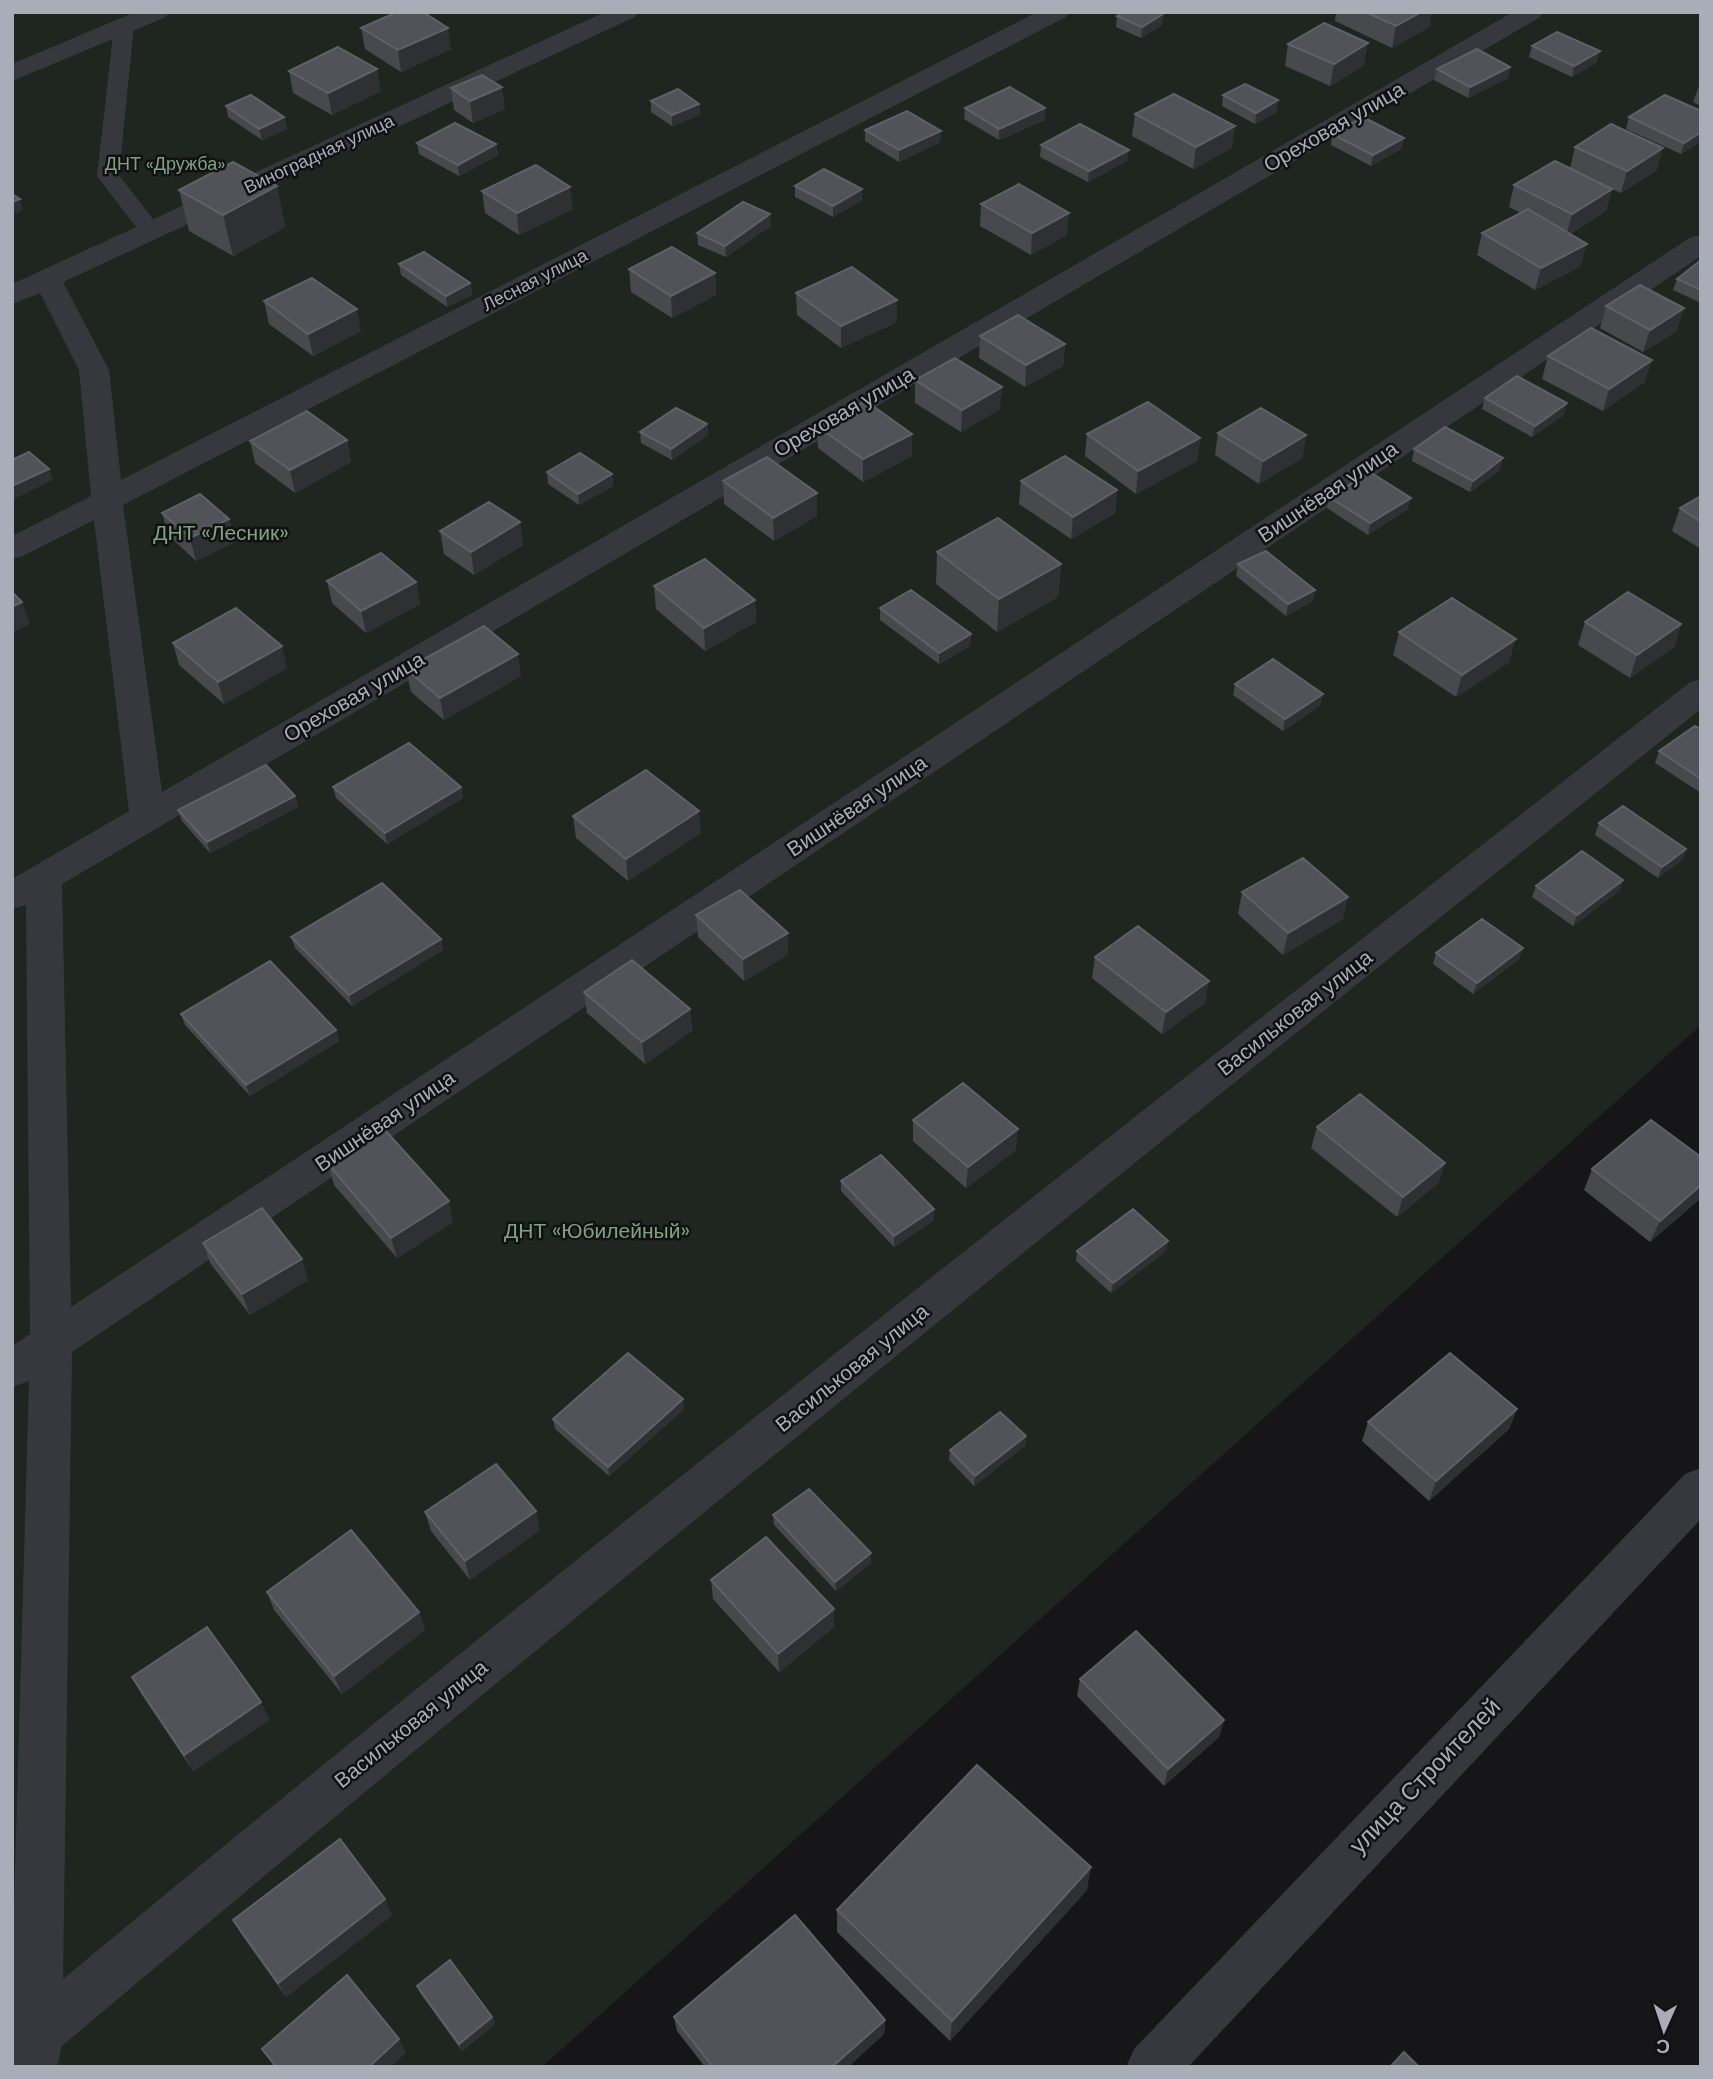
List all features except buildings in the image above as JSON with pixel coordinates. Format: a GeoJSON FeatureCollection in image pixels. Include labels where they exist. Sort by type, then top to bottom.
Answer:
{"type":"FeatureCollection","features":[{"type":"Feature","properties":{"kind":"street"},"geometry":{"type":"LineString","coordinates":[[12,73],[157,12]]}},
{"type":"Feature","properties":{"kind":"street","name":"Виноградная улица"},"geometry":{"type":"LineString","coordinates":[[12,295],[626,12]]}},
{"type":"Feature","properties":{"kind":"street","name":"Лесная улица"},"geometry":{"type":"LineString","coordinates":[[12,549],[1057,12]]}},
{"type":"Feature","properties":{"kind":"street","name":"Ореховая улица"},"geometry":{"type":"LineString","coordinates":[[28,886],[1531,12]]}},
{"type":"Feature","properties":{"kind":"street","name":"Вишнёвая улица"},"geometry":{"type":"LineString","coordinates":[[12,1369],[1701,243]]}},
{"type":"Feature","properties":{"kind":"street"},"geometry":{"type":"LineString","coordinates":[[47,279],[94,370],[107,500],[148,817]]}},
{"type":"Feature","properties":{"kind":"street","name":"Васильковая улица"},"geometry":{"type":"LineString","coordinates":[[28,2053],[385,1745],[1184,1100],[1701,691]]}},
{"type":"Feature","properties":{"kind":"street"},"geometry":{"type":"LineString","coordinates":[[28,886],[51,1344],[28,2053]]}},
{"type":"Feature","properties":{"kind":"street","name":"улица Строителей"},"geometry":{"type":"LineString","coordinates":[[1152,2067],[1701,1488]]}},
{"type":"Feature","properties":{"kind":"lane"},"geometry":{"type":"LineString","coordinates":[[124,26],[108,176],[151,231]]}},
{"type":"Feature","properties":{"kind":"green space","name":"ДНТ «Юбилейный»"},"geometry":{"type":"Polygon","coordinates":[[[12,12],[1701,12],[1701,1025],[542,2067],[12,2067],[12,12]]]}},
{"type":"Feature","properties":{"kind":"park label","name":"ДНТ «Дружба»"},"geometry":{"type":"Point","coordinates":[165,164]}},
{"type":"Feature","properties":{"kind":"park label","name":"ДНТ «Лесник»"},"geometry":{"type":"Point","coordinates":[221,533]}}]}
